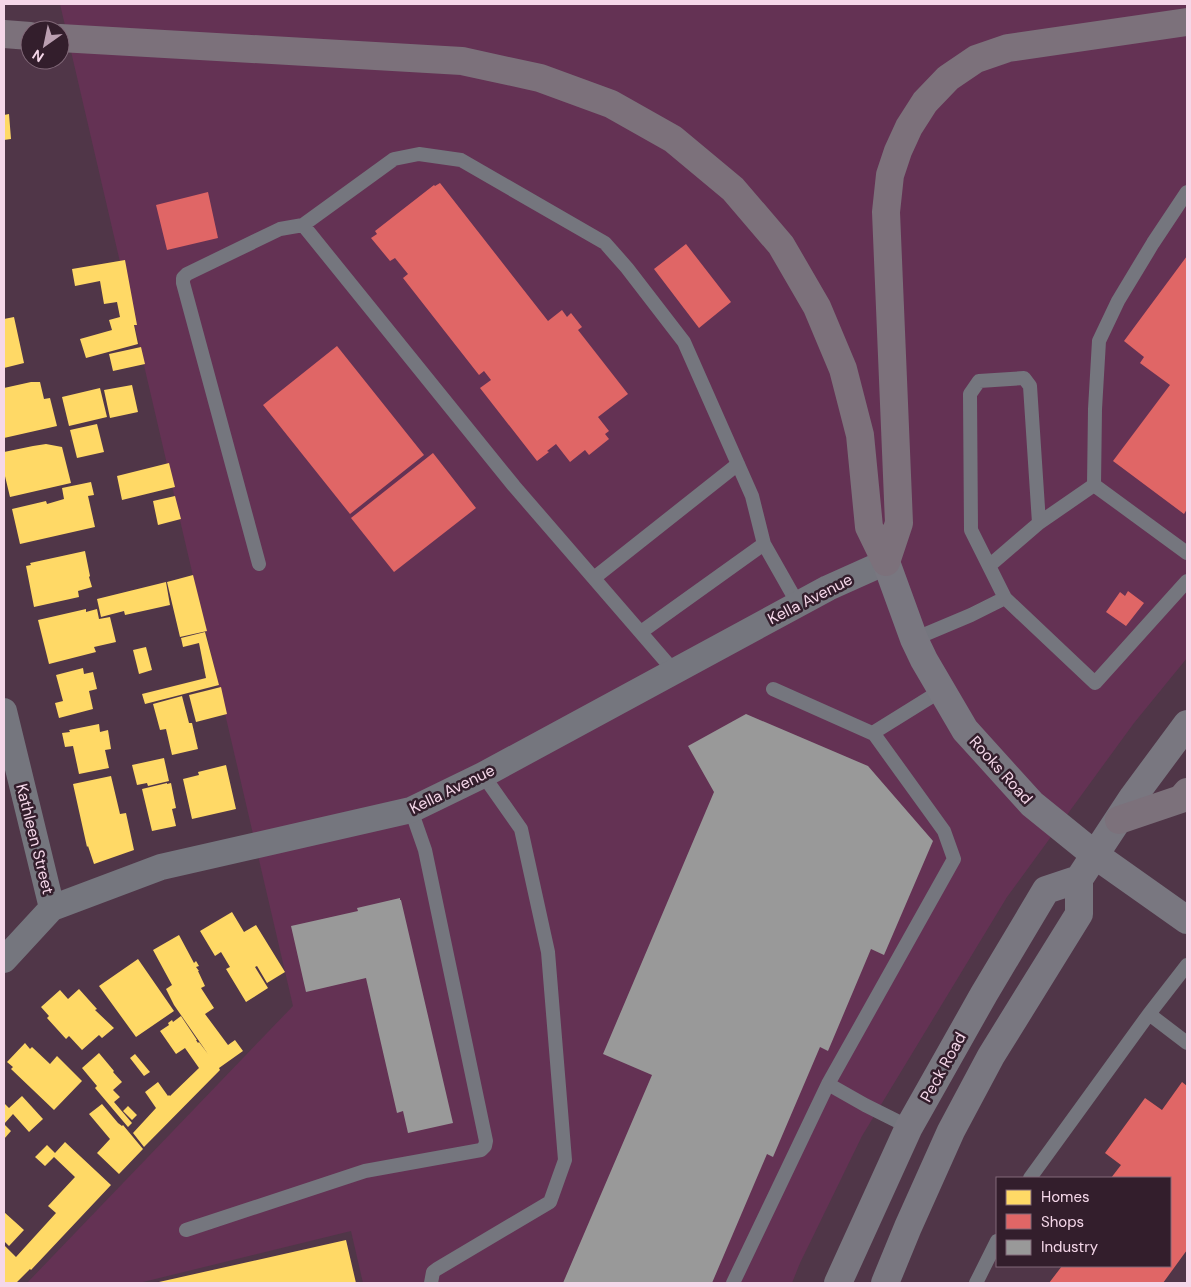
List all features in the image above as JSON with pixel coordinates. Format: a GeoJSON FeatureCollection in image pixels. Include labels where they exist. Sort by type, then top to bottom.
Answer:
{"type":"FeatureCollection","features":[{"type":"Feature","properties":{"kind":"highway"},"geometry":{"type":"LineString","coordinates":[[886,562],[899,523],[886,212],[890,175],[909,127],[925,102],[948,78],[976,59],[1008,48],[1187,22]]}},
{"type":"Feature","properties":{"kind":"highway"},"geometry":{"type":"LineString","coordinates":[[4,34],[20,35]]}},
{"type":"Feature","properties":{"kind":"highway"},"geometry":{"type":"LineString","coordinates":[[70,39],[462,62],[540,78],[558,84],[611,104],[673,139],[733,189],[781,246],[817,306],[843,369],[860,436],[869,527],[886,562]]}},
{"type":"Feature","properties":{"kind":"highway"},"geometry":{"type":"LineString","coordinates":[[1119,820],[1182,799],[1187,792]]}},
{"type":"Feature","properties":{"kind":"main road","name":"Rooks Road"},"geometry":{"type":"LineString","coordinates":[[886,562],[914,639],[924,660],[965,730],[1032,804],[1095,855],[1187,920]]}},
{"type":"Feature","properties":{"kind":"main road"},"geometry":{"type":"LineString","coordinates":[[885,1283],[952,1131],[991,1056],[1079,914],[1079,879],[1133,797],[1187,724]]}},
{"type":"Feature","properties":{"kind":"main road","name":"Peck Road"},"geometry":{"type":"LineString","coordinates":[[838,1283],[909,1127],[984,994],[1046,890],[1079,879]]}},
{"type":"Feature","properties":{"kind":"street","name":"Kella Avenue"},"geometry":{"type":"LineString","coordinates":[[4,960],[52,908],[161,867],[411,810],[483,775],[828,588],[886,562]]}},
{"type":"Feature","properties":{"kind":"street","name":"Kathleen Street"},"geometry":{"type":"LineString","coordinates":[[4,711],[52,908]]}},
{"type":"Feature","properties":{"kind":"lane"},"geometry":{"type":"LineString","coordinates":[[259,564],[183,278],[187,274],[280,229],[303,225],[394,159],[419,154],[461,160],[605,243],[684,342],[752,496],[764,544],[798,604]]}},
{"type":"Feature","properties":{"kind":"lane"},"geometry":{"type":"LineString","coordinates":[[1094,485],[1098,341],[1118,301],[1187,192]]}},
{"type":"Feature","properties":{"kind":"lane"},"geometry":{"type":"LineString","coordinates":[[303,225],[514,486],[674,671]]}},
{"type":"Feature","properties":{"kind":"lane"},"geometry":{"type":"LineString","coordinates":[[1039,523],[1030,386],[1024,378],[979,380],[970,394],[971,530],[1005,598],[1095,683],[1187,581]]}},
{"type":"Feature","properties":{"kind":"lane"},"geometry":{"type":"LineString","coordinates":[[594,578],[738,464]]}},
{"type":"Feature","properties":{"kind":"lane"},"geometry":{"type":"LineString","coordinates":[[989,566],[1039,523],[1094,485]]}},
{"type":"Feature","properties":{"kind":"lane"},"geometry":{"type":"LineString","coordinates":[[1094,485],[1187,553]]}},
{"type":"Feature","properties":{"kind":"lane"},"geometry":{"type":"LineString","coordinates":[[641,632],[764,544]]}},
{"type":"Feature","properties":{"kind":"lane"},"geometry":{"type":"LineString","coordinates":[[914,639],[971,615],[1005,598]]}},
{"type":"Feature","properties":{"kind":"lane"},"geometry":{"type":"LineString","coordinates":[[733,1283],[828,1084],[954,859],[944,830],[874,734],[773,689]]}},
{"type":"Feature","properties":{"kind":"lane"},"geometry":{"type":"LineString","coordinates":[[874,734],[942,690]]}},
{"type":"Feature","properties":{"kind":"lane"},"geometry":{"type":"LineString","coordinates":[[431,1283],[433,1272],[437,1269],[550,1202],[565,1160],[548,952],[521,829],[483,775]]}},
{"type":"Feature","properties":{"kind":"lane"},"geometry":{"type":"LineString","coordinates":[[186,1230],[365,1171],[481,1150],[485,1146],[486,1141],[425,850],[411,810]]}},
{"type":"Feature","properties":{"kind":"lane"},"geometry":{"type":"LineString","coordinates":[[1031,1176],[1187,965]]}},
{"type":"Feature","properties":{"kind":"lane"},"geometry":{"type":"LineString","coordinates":[[1149,1014],[1187,1043]]}},
{"type":"Feature","properties":{"kind":"lane"},"geometry":{"type":"LineString","coordinates":[[828,1084],[909,1127]]}},
{"type":"Feature","properties":{"kind":"lane"},"geometry":{"type":"LineString","coordinates":[[976,1283],[996,1243]]}},
{"type":"Feature","properties":{"kind":"shaded area"},"geometry":{"type":"Polygon","coordinates":[[[60,4],[1187,4],[1187,658],[1134,723],[1007,897],[862,1136],[792,1283],[363,1283],[351,1231],[139,1283],[27,1283],[293,1006],[70,47],[70,20],[64,20],[60,4]]]}},
{"type":"Feature","properties":{"kind":"building: Homes"},"geometry":{"type":"Polygon","coordinates":[[[9,114],[11,139],[4,140],[4,115],[9,114]]]}},
{"type":"Feature","properties":{"kind":"building: Homes"},"geometry":{"type":"Polygon","coordinates":[[[125,260],[137,325],[134,325],[138,344],[86,358],[80,339],[112,330],[109,320],[120,317],[117,302],[104,304],[100,281],[75,286],[72,269],[125,260]]]}},
{"type":"Feature","properties":{"kind":"building: Homes"},"geometry":{"type":"Polygon","coordinates":[[[14,317],[24,363],[4,368],[4,319],[14,317]]]}},
{"type":"Feature","properties":{"kind":"building: Homes"},"geometry":{"type":"Polygon","coordinates":[[[141,347],[145,364],[113,371],[109,354],[141,347]]]}},
{"type":"Feature","properties":{"kind":"building: Homes"},"geometry":{"type":"Polygon","coordinates":[[[40,382],[44,399],[50,398],[57,426],[4,438],[4,388],[40,382]]]}},
{"type":"Feature","properties":{"kind":"building: Homes"},"geometry":{"type":"Polygon","coordinates":[[[132,385],[138,412],[110,418],[104,390],[132,385]]]}},
{"type":"Feature","properties":{"kind":"building: Homes"},"geometry":{"type":"Polygon","coordinates":[[[100,388],[107,417],[69,426],[62,397],[100,388]]]}},
{"type":"Feature","properties":{"kind":"building: Homes"},"geometry":{"type":"Polygon","coordinates":[[[97,424],[104,452],[77,458],[70,430],[97,424]]]}},
{"type":"Feature","properties":{"kind":"building: Homes"},"geometry":{"type":"Polygon","coordinates":[[[46,444],[62,447],[71,483],[10,497],[4,472],[4,452],[46,444]]]}},
{"type":"Feature","properties":{"kind":"building: Homes"},"geometry":{"type":"Polygon","coordinates":[[[169,463],[175,487],[122,500],[117,476],[169,463]]]}},
{"type":"Feature","properties":{"kind":"building: Homes"},"geometry":{"type":"Polygon","coordinates":[[[91,482],[94,495],[88,496],[95,527],[20,544],[12,509],[46,501],[47,504],[64,499],[62,488],[91,482]]]}},
{"type":"Feature","properties":{"kind":"building: Homes"},"geometry":{"type":"Polygon","coordinates":[[[175,496],[181,519],[158,525],[153,501],[175,496]]]}},
{"type":"Feature","properties":{"kind":"building: Homes"},"geometry":{"type":"Polygon","coordinates":[[[85,551],[92,587],[78,591],[79,597],[34,607],[26,566],[31,565],[30,563],[85,551]]]}},
{"type":"Feature","properties":{"kind":"building: Homes"},"geometry":{"type":"Polygon","coordinates":[[[193,575],[207,631],[180,637],[167,582],[193,575]]]}},
{"type":"Feature","properties":{"kind":"building: Homes"},"geometry":{"type":"Polygon","coordinates":[[[166,582],[170,605],[125,615],[124,611],[101,617],[97,599],[166,582]]]}},
{"type":"Feature","properties":{"kind":"building: Homes"},"geometry":{"type":"Polygon","coordinates":[[[86,609],[86,612],[97,609],[99,619],[110,617],[116,642],[94,647],[96,652],[49,664],[38,620],[86,609]]]}},
{"type":"Feature","properties":{"kind":"building: Homes"},"geometry":{"type":"Polygon","coordinates":[[[205,632],[219,685],[145,704],[142,694],[206,678],[199,643],[183,647],[181,638],[205,632]]]}},
{"type":"Feature","properties":{"kind":"building: Homes"},"geometry":{"type":"Polygon","coordinates":[[[146,647],[152,670],[139,674],[133,650],[146,647]]]}},
{"type":"Feature","properties":{"kind":"building: Homes"},"geometry":{"type":"Polygon","coordinates":[[[83,668],[84,674],[93,672],[97,689],[89,691],[93,709],[59,718],[55,703],[63,701],[56,675],[83,668]]]}},
{"type":"Feature","properties":{"kind":"building: Homes"},"geometry":{"type":"Polygon","coordinates":[[[221,687],[227,714],[196,722],[189,695],[221,687]]]}},
{"type":"Feature","properties":{"kind":"building: Homes"},"geometry":{"type":"Polygon","coordinates":[[[182,696],[189,723],[192,723],[198,749],[172,755],[166,729],[160,730],[153,704],[182,696]]]}},
{"type":"Feature","properties":{"kind":"building: Homes"},"geometry":{"type":"Polygon","coordinates":[[[99,724],[100,732],[108,730],[111,749],[105,750],[109,768],[79,774],[73,746],[65,747],[62,733],[99,724]]]}},
{"type":"Feature","properties":{"kind":"building: Homes"},"geometry":{"type":"Polygon","coordinates":[[[164,758],[169,781],[148,786],[147,783],[137,785],[132,765],[164,758]]]}},
{"type":"Feature","properties":{"kind":"building: Homes"},"geometry":{"type":"Polygon","coordinates":[[[226,765],[236,809],[192,819],[183,779],[199,775],[198,772],[226,765]]]}},
{"type":"Feature","properties":{"kind":"building: Homes"},"geometry":{"type":"Polygon","coordinates":[[[111,776],[120,814],[126,813],[134,850],[94,864],[87,847],[73,784],[111,776]]]}},
{"type":"Feature","properties":{"kind":"building: Homes"},"geometry":{"type":"Polygon","coordinates":[[[171,783],[176,808],[172,809],[176,826],[152,831],[142,789],[171,783]]]}},
{"type":"Feature","properties":{"kind":"building: Homes"},"geometry":{"type":"Polygon","coordinates":[[[232,912],[244,932],[256,925],[285,972],[267,983],[257,966],[255,967],[268,988],[246,1002],[226,969],[230,967],[221,952],[215,956],[200,931],[232,912]]]}},
{"type":"Feature","properties":{"kind":"building: Homes"},"geometry":{"type":"Polygon","coordinates":[[[179,935],[194,963],[196,961],[199,966],[196,967],[205,986],[201,988],[214,1008],[205,1014],[228,1045],[235,1040],[243,1051],[219,1068],[220,1070],[144,1147],[133,1133],[156,1108],[145,1092],[158,1082],[168,1096],[170,1096],[199,1068],[185,1048],[176,1054],[160,1031],[169,1025],[168,1023],[172,1020],[173,1022],[181,1016],[198,1043],[208,1054],[174,1005],[166,989],[172,985],[153,950],[179,935]]]}},
{"type":"Feature","properties":{"kind":"building: Homes"},"geometry":{"type":"Polygon","coordinates":[[[138,959],[174,1011],[136,1037],[99,986],[138,959]]]}},
{"type":"Feature","properties":{"kind":"building: Homes"},"geometry":{"type":"Polygon","coordinates":[[[79,989],[97,1009],[95,1010],[114,1028],[102,1038],[99,1035],[82,1050],[69,1036],[66,1039],[47,1018],[49,1016],[41,1007],[60,990],[68,999],[79,989]]]}},
{"type":"Feature","properties":{"kind":"building: Homes"},"geometry":{"type":"Polygon","coordinates":[[[25,1043],[50,1064],[57,1056],[82,1081],[54,1110],[11,1069],[13,1067],[7,1062],[25,1043]]]}},
{"type":"Feature","properties":{"kind":"building: Homes"},"geometry":{"type":"Polygon","coordinates":[[[99,1053],[122,1082],[113,1090],[120,1097],[114,1102],[132,1123],[128,1127],[95,1088],[97,1086],[82,1068],[99,1053]]]}},
{"type":"Feature","properties":{"kind":"building: Homes"},"geometry":{"type":"Polygon","coordinates":[[[135,1054],[150,1072],[144,1076],[130,1058],[135,1054]]]}},
{"type":"Feature","properties":{"kind":"building: Homes"},"geometry":{"type":"Polygon","coordinates":[[[22,1096],[43,1119],[29,1132],[13,1114],[4,1124],[4,1103],[9,1108],[22,1096]]]}},
{"type":"Feature","properties":{"kind":"building: Homes"},"geometry":{"type":"Polygon","coordinates":[[[102,1104],[143,1149],[119,1174],[97,1153],[110,1139],[89,1114],[102,1104]]]}},
{"type":"Feature","properties":{"kind":"building: Homes"},"geometry":{"type":"Polygon","coordinates":[[[128,1106],[137,1115],[132,1120],[123,1111],[128,1106]]]}},
{"type":"Feature","properties":{"kind":"building: Homes"},"geometry":{"type":"Polygon","coordinates":[[[4,1124],[11,1131],[4,1139],[4,1124]]]}},
{"type":"Feature","properties":{"kind":"building: Homes"},"geometry":{"type":"Polygon","coordinates":[[[65,1142],[111,1185],[31,1270],[16,1283],[4,1283],[4,1245],[16,1257],[56,1213],[48,1206],[75,1177],[54,1157],[45,1166],[35,1157],[47,1145],[55,1153],[65,1142]]]}},
{"type":"Feature","properties":{"kind":"building: Homes"},"geometry":{"type":"Polygon","coordinates":[[[4,1212],[24,1230],[9,1246],[4,1241],[4,1212]]]}},
{"type":"Feature","properties":{"kind":"building: Homes"},"geometry":{"type":"Polygon","coordinates":[[[346,1240],[356,1283],[159,1283],[159,1282],[346,1240]]]}},
{"type":"Feature","properties":{"kind":"building: Shops"},"geometry":{"type":"Polygon","coordinates":[[[440,183],[548,321],[562,310],[567,317],[571,313],[582,327],[578,330],[628,394],[598,417],[609,431],[605,434],[609,439],[589,455],[585,450],[570,462],[556,444],[537,461],[480,388],[491,380],[484,371],[479,375],[403,278],[408,274],[395,258],[390,261],[371,238],[377,234],[375,231],[434,185],[440,183]]]}},
{"type":"Feature","properties":{"kind":"building: Shops"},"geometry":{"type":"Polygon","coordinates":[[[208,192],[218,238],[167,250],[156,205],[208,192]]]}},
{"type":"Feature","properties":{"kind":"building: Shops"},"geometry":{"type":"Polygon","coordinates":[[[686,244],[731,302],[699,328],[654,269],[686,244]]]}},
{"type":"Feature","properties":{"kind":"building: Shops"},"geometry":{"type":"Polygon","coordinates":[[[1187,256],[1187,509],[1184,514],[1113,461],[1170,385],[1140,363],[1144,357],[1124,341],[1187,256]]]}},
{"type":"Feature","properties":{"kind":"building: Shops"},"geometry":{"type":"Polygon","coordinates":[[[337,346],[424,455],[350,514],[263,405],[337,346]]]}},
{"type":"Feature","properties":{"kind":"building: Shops"},"geometry":{"type":"Polygon","coordinates":[[[433,453],[476,508],[394,572],[351,518],[433,453]]]}},
{"type":"Feature","properties":{"kind":"building: Shops"},"geometry":{"type":"Polygon","coordinates":[[[1128,591],[1144,603],[1126,626],[1106,612],[1120,592],[1125,596],[1128,591]]]}},
{"type":"Feature","properties":{"kind":"building: Shops"},"geometry":{"type":"Polygon","coordinates":[[[1182,1082],[1187,1086],[1187,1250],[1163,1283],[1049,1283],[1061,1267],[1171,1267],[1171,1177],[1112,1177],[1121,1165],[1105,1153],[1145,1098],[1162,1110],[1182,1082]]]}},
{"type":"Feature","properties":{"kind":"building: Industry"},"geometry":{"type":"Polygon","coordinates":[[[746,714],[868,766],[933,841],[884,955],[871,949],[828,1051],[820,1047],[773,1157],[767,1154],[712,1283],[563,1283],[652,1075],[603,1054],[714,792],[688,746],[746,714]]]}},
{"type":"Feature","properties":{"kind":"building: Industry"},"geometry":{"type":"Polygon","coordinates":[[[400,898],[453,1123],[408,1133],[403,1111],[397,1113],[366,978],[306,992],[291,926],[358,911],[357,908],[400,898]]]}}]}
